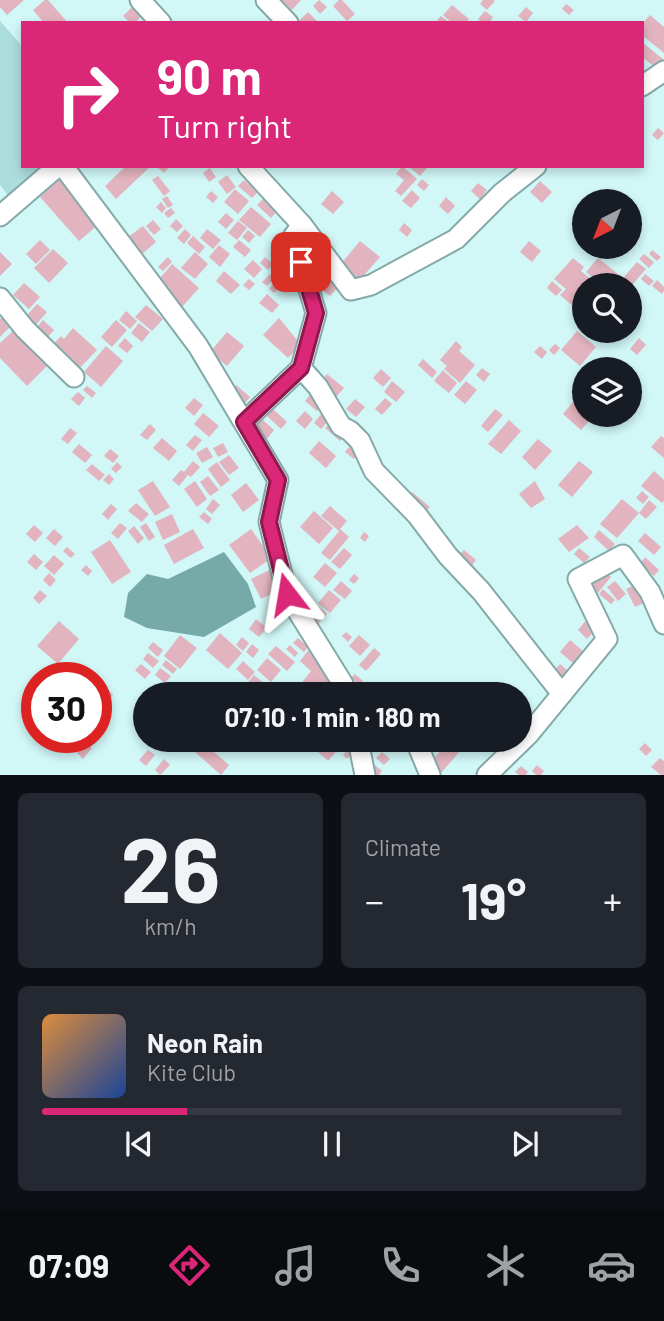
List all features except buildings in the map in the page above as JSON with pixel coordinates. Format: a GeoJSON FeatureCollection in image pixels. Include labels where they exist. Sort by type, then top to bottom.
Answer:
{"type":"FeatureCollection","features":[{"type":"Feature","properties":{"kind":"street"},"geometry":{"type":"LineString","coordinates":[[140,0],[159,21]]}},
{"type":"Feature","properties":{"kind":"street"},"geometry":{"type":"LineString","coordinates":[[266,0],[286,21]]}},
{"type":"Feature","properties":{"kind":"street"},"geometry":{"type":"LineString","coordinates":[[644,85],[664,71]]}},
{"type":"Feature","properties":{"kind":"street"},"geometry":{"type":"LineString","coordinates":[[0,216],[59,168]]}},
{"type":"Feature","properties":{"kind":"street"},"geometry":{"type":"LineString","coordinates":[[63,168],[198,346],[278,480],[269,522],[287,594],[340,682]]}},
{"type":"Feature","properties":{"kind":"street"},"geometry":{"type":"LineString","coordinates":[[250,168],[302,225],[351,290],[371,285],[456,239],[502,193],[533,168]]}},
{"type":"Feature","properties":{"kind":"street"},"geometry":{"type":"LineString","coordinates":[[244,422],[301,368],[316,313],[293,237],[302,225]]}},
{"type":"Feature","properties":{"kind":"street"},"geometry":{"type":"LineString","coordinates":[[0,298],[25,329],[74,377]]}},
{"type":"Feature","properties":{"kind":"street"},"geometry":{"type":"LineString","coordinates":[[301,368],[318,387],[341,426],[360,441],[374,471],[417,516],[448,556],[481,591],[562,694]]}},
{"type":"Feature","properties":{"kind":"street"},"geometry":{"type":"LineString","coordinates":[[487,775],[529,734],[607,639],[578,579],[623,555],[650,592],[664,624]]}},
{"type":"Feature","properties":{"kind":"street"},"geometry":{"type":"LineString","coordinates":[[360,752],[365,775]]}},
{"type":"Feature","properties":{"kind":"street"},"geometry":{"type":"LineString","coordinates":[[420,752],[430,775]]}},
{"type":"Feature","properties":{"kind":"shaded area"},"geometry":{"type":"Polygon","coordinates":[[[0,21],[21,45],[21,168],[52,168],[12,200],[0,185],[0,21]]]}},
{"type":"Feature","properties":{"kind":"shaded area"},"geometry":{"type":"Polygon","coordinates":[[[224,552],[248,584],[256,607],[204,637],[147,628],[124,617],[128,593],[147,574],[168,579],[224,552]]]}},
{"type":"Feature","properties":{"kind":"route"},"geometry":{"type":"LineString","coordinates":[[287,594],[269,522],[278,480],[244,422],[301,368],[316,313],[301,262]]}}]}
